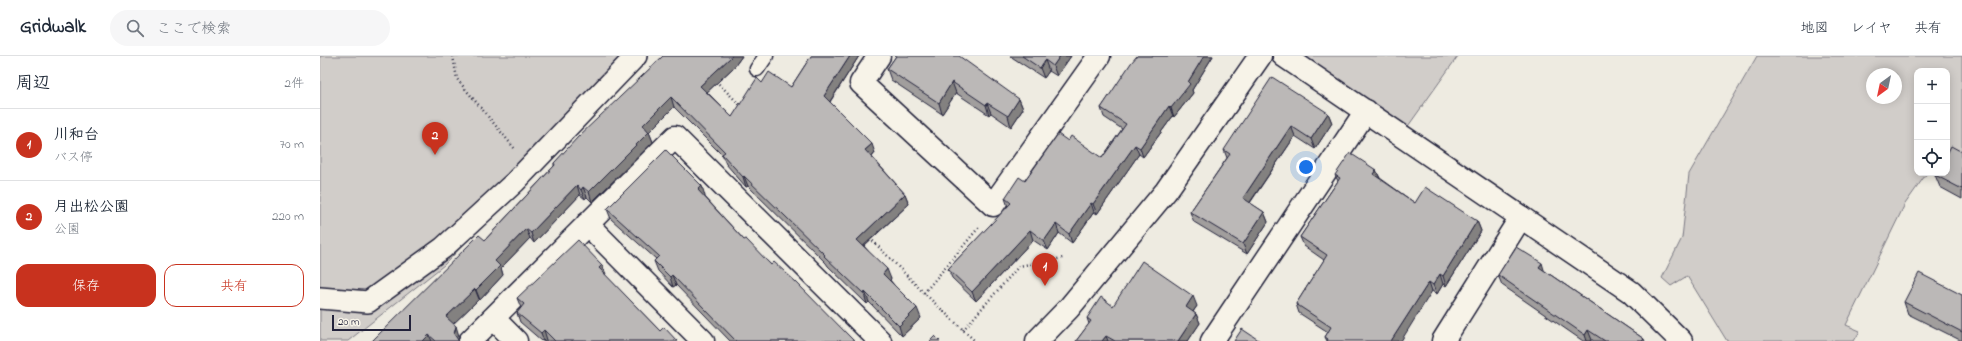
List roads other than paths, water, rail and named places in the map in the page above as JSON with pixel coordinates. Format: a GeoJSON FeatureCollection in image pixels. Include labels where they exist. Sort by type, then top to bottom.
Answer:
{"type":"FeatureCollection","features":[{"type":"Feature","properties":{"kind":"street"},"geometry":{"type":"LineString","coordinates":[[320,298],[368,302],[443,248],[515,182],[636,56]]}},
{"type":"Feature","properties":{"kind":"street"},"geometry":{"type":"LineString","coordinates":[[879,56],[861,83],[993,205],[1099,56]]}},
{"type":"Feature","properties":{"kind":"street"},"geometry":{"type":"LineString","coordinates":[[1037,341],[1069,308],[1166,191],[1260,56]]}},
{"type":"Feature","properties":{"kind":"street"},"geometry":{"type":"LineString","coordinates":[[1284,56],[1631,292],[1681,341]]}},
{"type":"Feature","properties":{"kind":"street"},"geometry":{"type":"LineString","coordinates":[[1212,341],[1366,111]]}},
{"type":"Feature","properties":{"kind":"street"},"geometry":{"type":"LineString","coordinates":[[470,341],[675,137],[880,341]]}},
{"type":"Feature","properties":{"kind":"street"},"geometry":{"type":"LineString","coordinates":[[1443,341],[1521,217]]}},
{"type":"Feature","properties":{"kind":"street"},"geometry":{"type":"LineString","coordinates":[[587,224],[703,341]]}},
{"type":"Feature","properties":{"kind":"street"},"geometry":{"type":"LineString","coordinates":[[493,318],[516,341]]}},
{"type":"Feature","properties":{"kind":"lane"},"geometry":{"type":"LineString","coordinates":[[757,69],[766,56]]}},
{"type":"Feature","properties":{"kind":"place","name":"月出松公園"},"geometry":{"type":"Point","coordinates":[435,155]}},
{"type":"Feature","properties":{"kind":"place","name":"川和台"},"geometry":{"type":"Point","coordinates":[1045,286]}}]}
